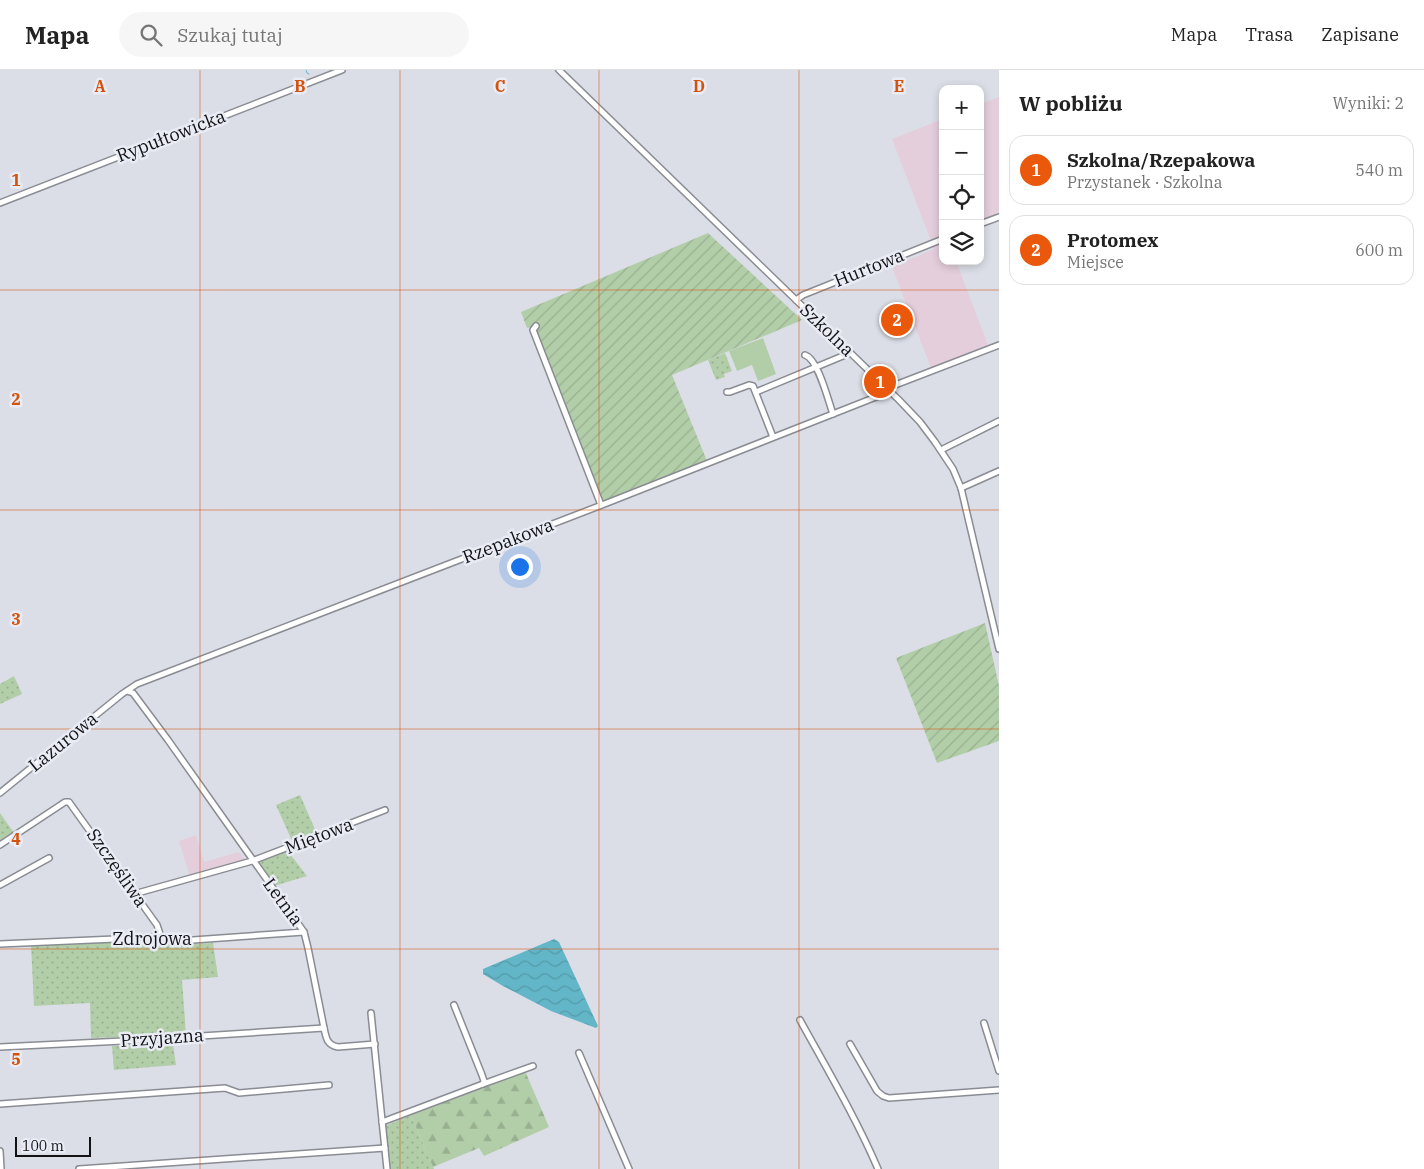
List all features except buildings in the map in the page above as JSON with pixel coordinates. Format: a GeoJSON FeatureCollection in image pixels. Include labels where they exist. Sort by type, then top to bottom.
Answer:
{"type":"FeatureCollection","features":[{"type":"Feature","properties":{"kind":"street","name":"Rypułtowicka"},"geometry":{"type":"LineString","coordinates":[[0,203],[342,70]]}},
{"type":"Feature","properties":{"kind":"street","name":"Szkolna"},"geometry":{"type":"LineString","coordinates":[[559,70],[920,422],[953,469],[961,488],[999,648]]}},
{"type":"Feature","properties":{"kind":"street"},"geometry":{"type":"LineString","coordinates":[[984,223],[999,217]]}},
{"type":"Feature","properties":{"kind":"street","name":"Hurtowa"},"geometry":{"type":"LineString","coordinates":[[796,300],[803,294],[939,241]]}},
{"type":"Feature","properties":{"kind":"street"},"geometry":{"type":"LineString","coordinates":[[536,326],[533,330],[601,505]]}},
{"type":"Feature","properties":{"kind":"street","name":"Rzepakowa"},"geometry":{"type":"LineString","coordinates":[[127,692],[137,684],[884,394],[890,387],[999,345]]}},
{"type":"Feature","properties":{"kind":"street"},"geometry":{"type":"LineString","coordinates":[[756,392],[850,353]]}},
{"type":"Feature","properties":{"kind":"street"},"geometry":{"type":"LineString","coordinates":[[805,355],[809,356],[816,367],[833,414]]}},
{"type":"Feature","properties":{"kind":"street"},"geometry":{"type":"LineString","coordinates":[[727,392],[751,385],[756,392],[774,437]]}},
{"type":"Feature","properties":{"kind":"street"},"geometry":{"type":"LineString","coordinates":[[941,450],[999,421]]}},
{"type":"Feature","properties":{"kind":"street"},"geometry":{"type":"LineString","coordinates":[[961,488],[999,471]]}},
{"type":"Feature","properties":{"kind":"street"},"geometry":{"type":"LineString","coordinates":[[992,618],[999,616]]}},
{"type":"Feature","properties":{"kind":"street","name":"Lazurowa"},"geometry":{"type":"LineString","coordinates":[[0,793],[122,694],[127,692]]}},
{"type":"Feature","properties":{"kind":"street","name":"Letnia"},"geometry":{"type":"LineString","coordinates":[[127,692],[133,693],[168,740],[304,932],[327,1041],[333,1046],[338,1047],[375,1044]]}},
{"type":"Feature","properties":{"kind":"street","name":"Szczęśliwa"},"geometry":{"type":"LineString","coordinates":[[0,845],[62,804],[69,802],[157,926],[161,937]]}},
{"type":"Feature","properties":{"kind":"street","name":"Miętowa"},"geometry":{"type":"LineString","coordinates":[[134,894],[252,861],[385,810]]}},
{"type":"Feature","properties":{"kind":"street"},"geometry":{"type":"LineString","coordinates":[[0,885],[49,858]]}},
{"type":"Feature","properties":{"kind":"street","name":"Zdrojowa"},"geometry":{"type":"LineString","coordinates":[[0,944],[161,937],[170,941],[179,941],[304,932]]}},
{"type":"Feature","properties":{"kind":"street"},"geometry":{"type":"LineString","coordinates":[[454,1006],[482,1075],[483,1084]]}},
{"type":"Feature","properties":{"kind":"street"},"geometry":{"type":"LineString","coordinates":[[371,1013],[387,1169]]}},
{"type":"Feature","properties":{"kind":"street"},"geometry":{"type":"LineString","coordinates":[[800,1020],[853,1117],[878,1169]]}},
{"type":"Feature","properties":{"kind":"street"},"geometry":{"type":"LineString","coordinates":[[984,1023],[999,1071]]}},
{"type":"Feature","properties":{"kind":"street","name":"Przyjazna"},"geometry":{"type":"LineString","coordinates":[[0,1047],[324,1028]]}},
{"type":"Feature","properties":{"kind":"street"},"geometry":{"type":"LineString","coordinates":[[850,1044],[877,1091],[889,1098],[999,1090]]}},
{"type":"Feature","properties":{"kind":"street"},"geometry":{"type":"LineString","coordinates":[[579,1053],[628,1169]]}},
{"type":"Feature","properties":{"kind":"street"},"geometry":{"type":"LineString","coordinates":[[382,1122],[533,1066]]}},
{"type":"Feature","properties":{"kind":"street"},"geometry":{"type":"LineString","coordinates":[[0,1104],[225,1088],[239,1092],[329,1086]]}},
{"type":"Feature","properties":{"kind":"street"},"geometry":{"type":"LineString","coordinates":[[79,1169],[385,1148]]}},
{"type":"Feature","properties":{"kind":"street"},"geometry":{"type":"LineString","coordinates":[[0,1151],[1,1169]]}},
{"type":"Feature","properties":{"kind":"shaded area"},"geometry":{"type":"Polygon","coordinates":[[[999,97],[999,211],[996,213],[999,220],[984,226],[984,130],[984,103],[999,97]]]}},
{"type":"Feature","properties":{"kind":"shaded area"},"geometry":{"type":"Polygon","coordinates":[[[939,121],[939,265],[958,265],[988,345],[931,368],[892,267],[934,249],[892,139],[939,121]]]}},
{"type":"Feature","properties":{"kind":"shaded area"},"geometry":{"type":"Polygon","coordinates":[[[196,835],[204,862],[239,852],[246,861],[190,877],[179,841],[196,835]]]}},
{"type":"Feature","properties":{"kind":"green space"},"geometry":{"type":"Polygon","coordinates":[[[708,233],[802,320],[672,375],[707,461],[604,503],[534,326],[527,328],[521,312],[708,233]]]}},
{"type":"Feature","properties":{"kind":"green space"},"geometry":{"type":"Polygon","coordinates":[[[763,338],[776,374],[758,381],[752,365],[737,371],[729,351],[763,338]]]}},
{"type":"Feature","properties":{"kind":"green space"},"geometry":{"type":"Polygon","coordinates":[[[725,353],[732,371],[724,374],[725,377],[716,380],[708,360],[725,353]]]}},
{"type":"Feature","properties":{"kind":"green space"},"geometry":{"type":"Polygon","coordinates":[[[985,623],[999,686],[999,741],[937,763],[896,658],[985,623]]]}},
{"type":"Feature","properties":{"kind":"green space"},"geometry":{"type":"Polygon","coordinates":[[[14,676],[22,694],[0,704],[0,684],[14,676]]]}},
{"type":"Feature","properties":{"kind":"green space"},"geometry":{"type":"Polygon","coordinates":[[[300,795],[317,834],[293,843],[276,805],[300,795]]]}},
{"type":"Feature","properties":{"kind":"green space"},"geometry":{"type":"Polygon","coordinates":[[[0,813],[14,833],[0,843],[0,813]]]}},
{"type":"Feature","properties":{"kind":"green space"},"geometry":{"type":"Polygon","coordinates":[[[287,850],[307,876],[274,886],[257,862],[287,850]]]}},
{"type":"Feature","properties":{"kind":"green space"},"geometry":{"type":"Polygon","coordinates":[[[138,939],[158,940],[172,945],[213,943],[218,977],[182,980],[186,1034],[91,1038],[90,1003],[34,1006],[31,945],[138,939]]]}},
{"type":"Feature","properties":{"kind":"green space"},"geometry":{"type":"Polygon","coordinates":[[[173,1044],[176,1065],[114,1070],[112,1046],[173,1044]]]}},
{"type":"Feature","properties":{"kind":"green space"},"geometry":{"type":"Polygon","coordinates":[[[525,1071],[549,1127],[484,1156],[479,1148],[433,1167],[411,1115],[525,1071]]]}},
{"type":"Feature","properties":{"kind":"green space"},"geometry":{"type":"Polygon","coordinates":[[[411,1115],[434,1169],[389,1169],[385,1126],[411,1115]]]}},
{"type":"Feature","properties":{"kind":"water"},"geometry":{"type":"Polygon","coordinates":[[[554,939],[559,942],[598,1026],[596,1028],[551,1011],[483,974],[483,969],[554,939]]]}},
{"type":"Feature","properties":{"kind":"waterway"},"geometry":{"type":"LineString","coordinates":[[306,70],[309,74]]}},
{"type":"Feature","properties":{"kind":"place","name":"Protomex"},"geometry":{"type":"Point","coordinates":[897,320]}},
{"type":"Feature","properties":{"kind":"place","name":"Szkolna/Rzepakowa"},"geometry":{"type":"Point","coordinates":[880,382]}}]}
